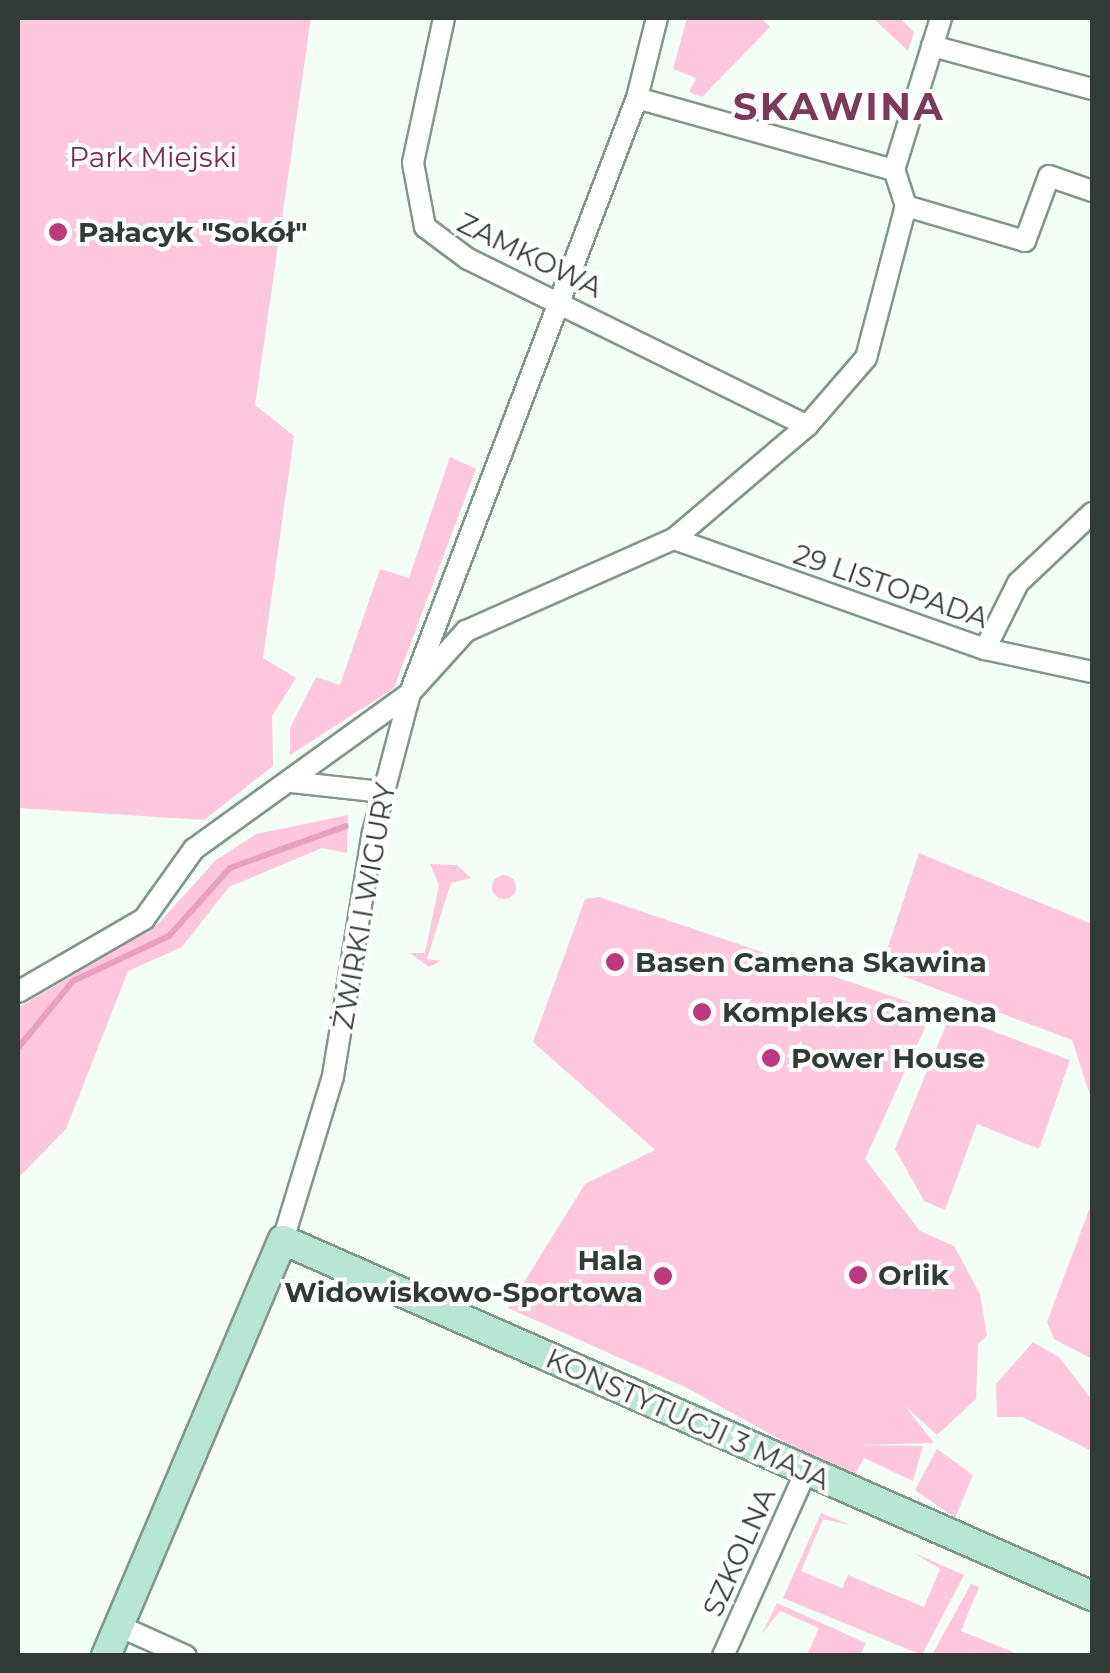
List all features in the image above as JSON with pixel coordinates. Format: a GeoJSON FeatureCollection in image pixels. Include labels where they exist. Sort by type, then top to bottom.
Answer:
{"type":"FeatureCollection","features":[{"type":"Feature","properties":{"kind":"street","name":"ZAMKOWA"},"geometry":{"type":"LineString","coordinates":[[444,18],[413,163],[416,213],[449,249],[787,411],[807,426]]}},
{"type":"Feature","properties":{"kind":"street","name":"ŻWIRKI I WIGURY"},"geometry":{"type":"LineString","coordinates":[[106,1656],[283,1240],[333,1076],[382,792],[410,693],[443,596],[637,98],[657,18]]}},
{"type":"Feature","properties":{"kind":"street"},"geometry":{"type":"LineString","coordinates":[[18,992],[144,919],[194,849],[410,693],[466,631],[674,540],[807,426],[866,358],[906,206],[894,170],[941,18]]}},
{"type":"Feature","properties":{"kind":"street"},"geometry":{"type":"LineString","coordinates":[[932,46],[1092,89]]}},
{"type":"Feature","properties":{"kind":"street"},"geometry":{"type":"LineString","coordinates":[[637,98],[894,170]]}},
{"type":"Feature","properties":{"kind":"street"},"geometry":{"type":"LineString","coordinates":[[906,206],[1025,241],[1048,176],[1092,192]]}},
{"type":"Feature","properties":{"kind":"street"},"geometry":{"type":"LineString","coordinates":[[985,649],[1018,583],[1092,513]]}},
{"type":"Feature","properties":{"kind":"street","name":"29 LISTOPADA"},"geometry":{"type":"LineString","coordinates":[[674,540],[985,649],[1092,672]]}},
{"type":"Feature","properties":{"kind":"street"},"geometry":{"type":"LineString","coordinates":[[443,596],[466,631]]}},
{"type":"Feature","properties":{"kind":"street"},"geometry":{"type":"LineString","coordinates":[[290,782],[382,792]]}},
{"type":"Feature","properties":{"kind":"street","name":"KONSTYTUCJI 3 MAJA"},"geometry":{"type":"LineString","coordinates":[[283,1240],[1092,1596]]}},
{"type":"Feature","properties":{"kind":"street","name":"SZKOLNA"},"geometry":{"type":"LineString","coordinates":[[723,1656],[806,1470]]}},
{"type":"Feature","properties":{"kind":"street"},"geometry":{"type":"LineString","coordinates":[[119,1626],[186,1656]]}},
{"type":"Feature","properties":{"kind":"green space","name":"Park Miejski"},"geometry":{"type":"Polygon","coordinates":[[[18,18],[311,18],[255,405],[294,436],[263,658],[296,678],[272,716],[273,766],[204,820],[18,808],[18,18]]]}},
{"type":"Feature","properties":{"kind":"green space"},"geometry":{"type":"Polygon","coordinates":[[[687,18],[761,18],[770,27],[702,97],[689,92],[696,78],[673,69],[687,18]]]}},
{"type":"Feature","properties":{"kind":"green space"},"geometry":{"type":"Polygon","coordinates":[[[873,18],[900,18],[914,32],[908,51],[873,18]]]}},
{"type":"Feature","properties":{"kind":"green space"},"geometry":{"type":"Polygon","coordinates":[[[450,457],[476,469],[394,688],[290,755],[290,728],[316,677],[340,685],[380,569],[409,578],[450,457]]]}},
{"type":"Feature","properties":{"kind":"green space"},"geometry":{"type":"Polygon","coordinates":[[[348,815],[347,853],[322,848],[229,887],[182,947],[128,971],[66,1129],[18,1178],[18,1008],[157,925],[216,860],[256,834],[348,815]]]}},
{"type":"Feature","properties":{"kind":"green space"},"geometry":{"type":"Polygon","coordinates":[[[919,853],[1092,924],[1092,1101],[1072,1040],[881,968],[919,853]]]}},
{"type":"Feature","properties":{"kind":"green space"},"geometry":{"type":"Polygon","coordinates":[[[430,864],[457,865],[471,878],[451,883],[427,959],[441,961],[429,967],[410,953],[425,953],[439,885],[430,864]]]}},
{"type":"Feature","properties":{"kind":"green space"},"geometry":{"type":"Polygon","coordinates":[[[504,875],[516,887],[504,899],[492,887],[504,875]]]}},
{"type":"Feature","properties":{"kind":"green space"},"geometry":{"type":"Polygon","coordinates":[[[599,897],[933,1010],[865,1159],[920,1231],[954,1246],[980,1294],[987,1336],[978,1344],[976,1399],[937,1435],[905,1406],[934,1443],[859,1445],[923,1446],[913,1481],[864,1458],[855,1475],[832,1468],[685,1387],[508,1308],[585,1184],[655,1150],[533,1042],[585,899],[599,897]]]}},
{"type":"Feature","properties":{"kind":"green space"},"geometry":{"type":"Polygon","coordinates":[[[950,1015],[1070,1060],[1039,1149],[977,1124],[945,1210],[924,1201],[895,1149],[950,1015]]]}},
{"type":"Feature","properties":{"kind":"green space"},"geometry":{"type":"Polygon","coordinates":[[[1092,1202],[1092,1359],[1054,1339],[1047,1322],[1092,1202]]]}},
{"type":"Feature","properties":{"kind":"green space"},"geometry":{"type":"Polygon","coordinates":[[[1033,1342],[1059,1357],[1092,1400],[1092,1451],[1022,1417],[997,1417],[996,1384],[1033,1342]]]}},
{"type":"Feature","properties":{"kind":"green space"},"geometry":{"type":"Polygon","coordinates":[[[937,1449],[973,1475],[955,1518],[915,1490],[937,1449]]]}},
{"type":"Feature","properties":{"kind":"green space"},"geometry":{"type":"Polygon","coordinates":[[[821,1513],[850,1525],[823,1519],[801,1571],[842,1588],[848,1575],[924,1607],[940,1569],[914,1553],[964,1575],[922,1655],[783,1598],[821,1513]]]}},
{"type":"Feature","properties":{"kind":"green space"},"geometry":{"type":"Polygon","coordinates":[[[971,1584],[979,1587],[961,1631],[1020,1655],[932,1655],[971,1584]]]}},
{"type":"Feature","properties":{"kind":"green space"},"geometry":{"type":"Polygon","coordinates":[[[777,1603],[866,1643],[860,1655],[807,1655],[819,1628],[780,1611],[762,1634],[777,1603]]]}},
{"type":"Feature","properties":{"kind":"waterway"},"geometry":{"type":"LineString","coordinates":[[18,1048],[73,981],[169,936],[230,868],[346,826]]}},
{"type":"Feature","properties":{"kind":"place","name":"Pałacyk \"Sokół\""},"geometry":{"type":"Point","coordinates":[58,232]}},
{"type":"Feature","properties":{"kind":"place","name":"Basen Camena Skawina"},"geometry":{"type":"Point","coordinates":[615,962]}},
{"type":"Feature","properties":{"kind":"place","name":"Kompleks Camena"},"geometry":{"type":"Point","coordinates":[702,1012]}},
{"type":"Feature","properties":{"kind":"place","name":"Power House"},"geometry":{"type":"Point","coordinates":[771,1058]}},
{"type":"Feature","properties":{"kind":"place","name":"Orlik"},"geometry":{"type":"Point","coordinates":[858,1275]}},
{"type":"Feature","properties":{"kind":"place","name":"Hala Widowiskowo-Sportowa"},"geometry":{"type":"Point","coordinates":[663,1276]}},
{"type":"Feature","properties":{"kind":"district","name":"SKAWINA"},"geometry":{"type":"Point","coordinates":[839,107]}}]}
